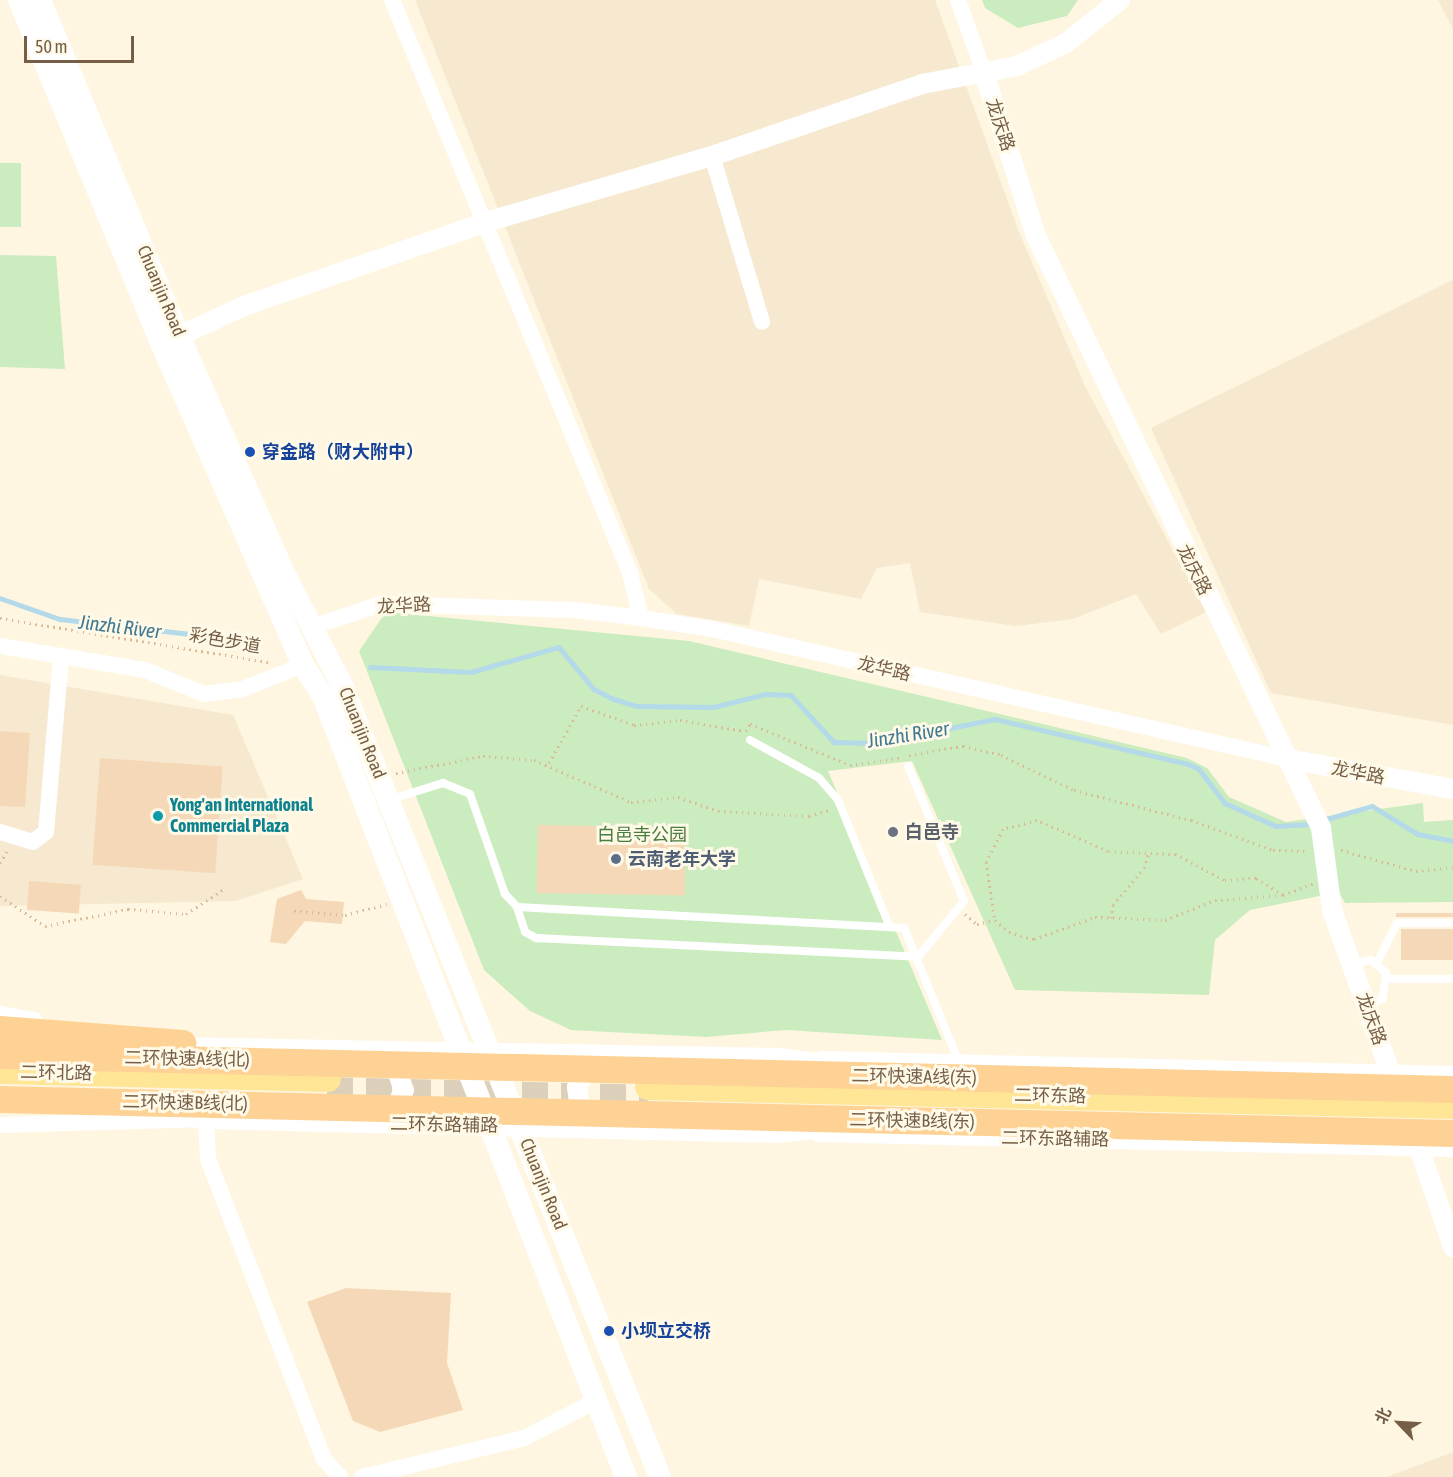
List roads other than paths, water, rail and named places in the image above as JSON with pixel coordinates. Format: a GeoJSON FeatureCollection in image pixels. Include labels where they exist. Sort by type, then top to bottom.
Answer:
{"type":"FeatureCollection","features":[{"type":"Feature","properties":{"kind":"highway"},"geometry":{"type":"LineString","coordinates":[[0,1028],[374,1056]]}},
{"type":"Feature","properties":{"kind":"highway","name":"二环快速A线(北)"},"geometry":{"type":"LineString","coordinates":[[0,1055],[374,1056]]}},
{"type":"Feature","properties":{"kind":"highway","name":"二环快速A线(东)"},"geometry":{"type":"LineString","coordinates":[[374,1056],[1453,1089]]}},
{"type":"Feature","properties":{"kind":"highway","name":"二环快速B线(北)"},"geometry":{"type":"LineString","coordinates":[[0,1099],[201,1111],[370,1115]]}},
{"type":"Feature","properties":{"kind":"highway"},"geometry":{"type":"LineString","coordinates":[[0,1111],[201,1111]]}},
{"type":"Feature","properties":{"kind":"highway","name":"二环快速B线(东)"},"geometry":{"type":"LineString","coordinates":[[370,1115],[1453,1133]]}},
{"type":"Feature","properties":{"kind":"main road","name":"Chuanjin Road"},"geometry":{"type":"LineString","coordinates":[[19,0],[303,665],[323,696],[400,901],[626,1477]]}},
{"type":"Feature","properties":{"kind":"main road","name":"Chuanjin Road"},"geometry":{"type":"LineString","coordinates":[[40,0],[179,336],[380,777],[660,1477]]}},
{"type":"Feature","properties":{"kind":"main road","name":"二环北路"},"geometry":{"type":"LineString","coordinates":[[0,1071],[55,1078]]}},
{"type":"Feature","properties":{"kind":"main road","name":"二环北路"},"geometry":{"type":"LineString","coordinates":[[0,1082],[55,1078],[327,1085]]}},
{"type":"Feature","properties":{"kind":"main road","name":"二环东路"},"geometry":{"type":"LineString","coordinates":[[648,1092],[1453,1117]]}},
{"type":"Feature","properties":{"kind":"main road","name":"二环东路"},"geometry":{"type":"LineString","coordinates":[[927,1099],[1453,1106]]}},
{"type":"Feature","properties":{"kind":"street"},"geometry":{"type":"LineString","coordinates":[[392,0],[630,573],[641,618]]}},
{"type":"Feature","properties":{"kind":"street","name":"龙庆路"},"geometry":{"type":"LineString","coordinates":[[958,0],[1040,246],[1316,820],[1324,876],[1351,964],[1390,1072]]}},
{"type":"Feature","properties":{"kind":"street"},"geometry":{"type":"LineString","coordinates":[[179,336],[244,306],[486,222],[712,156],[922,84],[983,70],[1017,66],[1066,43],[1120,0]]}},
{"type":"Feature","properties":{"kind":"street"},"geometry":{"type":"LineString","coordinates":[[712,156],[762,322]]}},
{"type":"Feature","properties":{"kind":"street","name":"龙华路"},"geometry":{"type":"LineString","coordinates":[[312,627],[381,604],[574,610],[641,618],[712,629],[1288,759],[1453,789]]}},
{"type":"Feature","properties":{"kind":"street"},"geometry":{"type":"LineString","coordinates":[[0,646],[145,670],[204,694],[243,688],[303,665]]}},
{"type":"Feature","properties":{"kind":"street"},"geometry":{"type":"LineString","coordinates":[[0,832],[33,842],[46,832],[61,656]]}},
{"type":"Feature","properties":{"kind":"street"},"geometry":{"type":"LineString","coordinates":[[0,1014],[210,1044],[374,1056],[458,1050],[1453,1074]]}},
{"type":"Feature","properties":{"kind":"street"},"geometry":{"type":"LineString","coordinates":[[55,1078],[157,1049],[210,1044]]}},
{"type":"Feature","properties":{"kind":"street"},"geometry":{"type":"LineString","coordinates":[[609,1129],[583,1115],[577,1087],[591,1061],[613,1054]]}},
{"type":"Feature","properties":{"kind":"street"},"geometry":{"type":"LineString","coordinates":[[370,1115],[393,1116],[404,1090],[397,1062],[374,1056]]}},
{"type":"Feature","properties":{"kind":"street"},"geometry":{"type":"LineString","coordinates":[[781,1058],[834,1065],[927,1099]]}},
{"type":"Feature","properties":{"kind":"street"},"geometry":{"type":"LineString","coordinates":[[55,1078],[156,1112],[201,1111]]}},
{"type":"Feature","properties":{"kind":"street"},"geometry":{"type":"LineString","coordinates":[[778,1133],[826,1128],[927,1099]]}},
{"type":"Feature","properties":{"kind":"street"},"geometry":{"type":"LineString","coordinates":[[0,1125],[201,1111]]}},
{"type":"Feature","properties":{"kind":"street"},"geometry":{"type":"LineString","coordinates":[[201,1111],[208,1159],[324,1459],[340,1477]]}},
{"type":"Feature","properties":{"kind":"street","name":"二环东路辅路"},"geometry":{"type":"LineString","coordinates":[[370,1115],[488,1126],[1453,1149]]}},
{"type":"Feature","properties":{"kind":"street"},"geometry":{"type":"LineString","coordinates":[[1419,1148],[1453,1247]]}},
{"type":"Feature","properties":{"kind":"street"},"geometry":{"type":"LineString","coordinates":[[362,1477],[524,1438],[596,1401]]}},
{"type":"Feature","properties":{"kind":"lane"},"geometry":{"type":"LineString","coordinates":[[750,740],[819,778],[841,807],[889,926]]}},
{"type":"Feature","properties":{"kind":"lane"},"geometry":{"type":"LineString","coordinates":[[908,766],[964,901],[918,957]]}},
{"type":"Feature","properties":{"kind":"lane"},"geometry":{"type":"LineString","coordinates":[[389,800],[443,783],[470,794],[505,894],[517,907],[525,932],[536,938],[918,957]]}},
{"type":"Feature","properties":{"kind":"lane"},"geometry":{"type":"LineString","coordinates":[[517,907],[904,928],[918,957],[959,1062]]}},
{"type":"Feature","properties":{"kind":"lane"},"geometry":{"type":"LineString","coordinates":[[1377,963],[1397,923],[1453,923]]}},
{"type":"Feature","properties":{"kind":"lane"},"geometry":{"type":"LineString","coordinates":[[1351,964],[1377,963]]}},
{"type":"Feature","properties":{"kind":"lane"},"geometry":{"type":"LineString","coordinates":[[1366,1006],[1383,998],[1388,979],[1377,963]]}},
{"type":"Feature","properties":{"kind":"lane"},"geometry":{"type":"LineString","coordinates":[[1388,979],[1453,979]]}},
{"type":"Feature","properties":{"kind":"waterway","name":"Jinzhi River"},"geometry":{"type":"LineString","coordinates":[[0,598],[60,619],[242,640]]}},
{"type":"Feature","properties":{"kind":"waterway","name":"Jinzhi River"},"geometry":{"type":"LineString","coordinates":[[370,667],[471,672],[559,647],[594,689],[614,699],[637,706],[713,707],[766,694],[791,695],[834,742],[875,743],[995,719],[1188,764],[1199,769],[1225,803],[1276,826],[1312,824]]}},
{"type":"Feature","properties":{"kind":"waterway","name":"Jinzhi River"},"geometry":{"type":"LineString","coordinates":[[1323,820],[1372,806],[1418,834],[1453,841]]}},
{"type":"Feature","properties":{"kind":"tunnel"},"geometry":{"type":"LineString","coordinates":[[327,1090],[648,1098]]}},
{"type":"Feature","properties":{"kind":"place","name":"穿金路（财大附中）"},"geometry":{"type":"Point","coordinates":[250,452]}},
{"type":"Feature","properties":{"kind":"place","name":"Yong'an International Commercial Plaza"},"geometry":{"type":"Point","coordinates":[158,816]}},
{"type":"Feature","properties":{"kind":"place","name":"白邑寺"},"geometry":{"type":"Point","coordinates":[893,832]}},
{"type":"Feature","properties":{"kind":"place","name":"云南老年大学"},"geometry":{"type":"Point","coordinates":[616,859]}},
{"type":"Feature","properties":{"kind":"place","name":"小坝立交桥"},"geometry":{"type":"Point","coordinates":[609,1331]}},
{"type":"Feature","properties":{"kind":"park label","name":"白邑寺公园"},"geometry":{"type":"Point","coordinates":[642,835]}}]}
